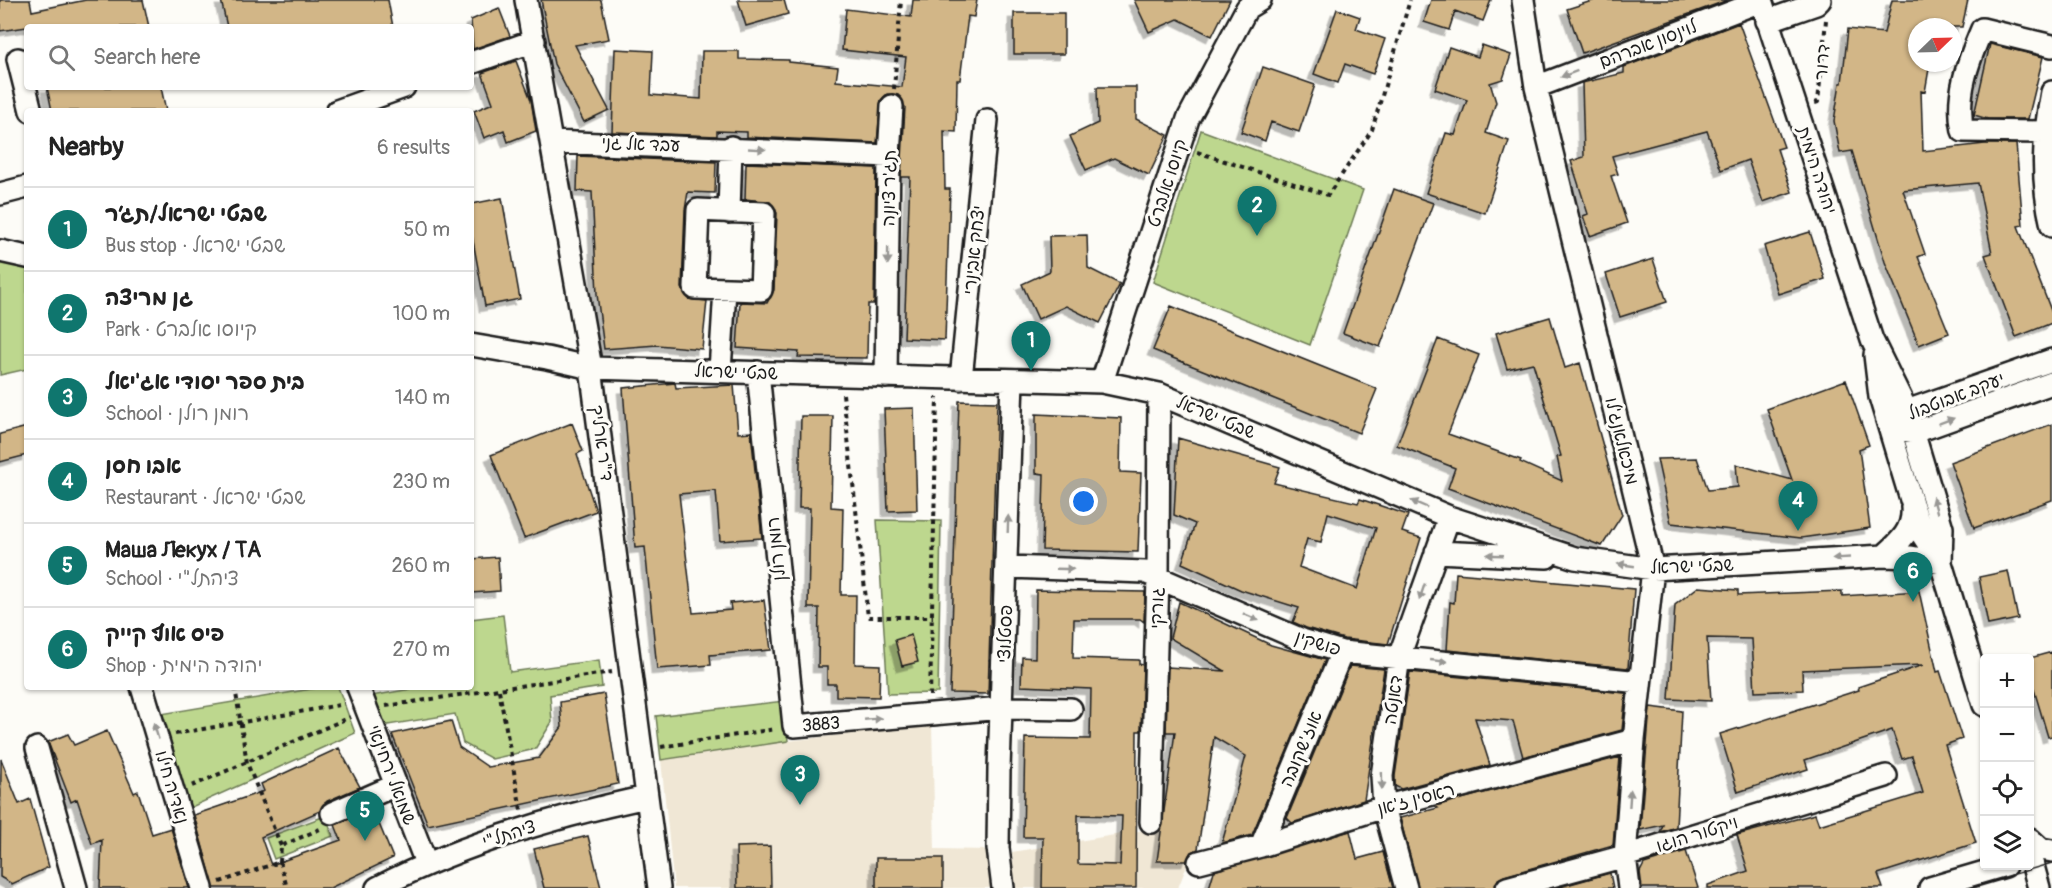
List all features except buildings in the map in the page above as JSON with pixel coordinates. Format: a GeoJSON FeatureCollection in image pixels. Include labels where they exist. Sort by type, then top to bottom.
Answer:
{"type":"FeatureCollection","features":[{"type":"Feature","properties":{"kind":"street","name":"ד\"ר ארליך"},"geometry":{"type":"LineString","coordinates":[[526,0],[591,368],[659,888]]}},
{"type":"Feature","properties":{"kind":"street","name":"קיוסו אלברט"},"geometry":{"type":"LineString","coordinates":[[1102,382],[1188,118],[1247,8],[1260,0]]}},
{"type":"Feature","properties":{"kind":"street","name":"מיכאלאנג'לו"},"geometry":{"type":"LineString","coordinates":[[1523,0],[1536,87],[1653,569],[1634,740],[1625,856],[1629,888]]}},
{"type":"Feature","properties":{"kind":"street","name":"לוינסון אברהם"},"geometry":{"type":"LineString","coordinates":[[1536,87],[1761,1]]}},
{"type":"Feature","properties":{"kind":"street","name":"יהודה הימית"},"geometry":{"type":"LineString","coordinates":[[1761,1],[1872,340],[1907,411],[1914,432],[1942,528],[1941,563]]}},
{"type":"Feature","properties":{"kind":"street"},"geometry":{"type":"LineString","coordinates":[[1767,21],[1816,4],[1823,5]]}},
{"type":"Feature","properties":{"kind":"street"},"geometry":{"type":"LineString","coordinates":[[2045,132],[1963,131],[1959,111],[1966,66],[1982,29],[2052,46]]}},
{"type":"Feature","properties":{"kind":"street"},"geometry":{"type":"LineString","coordinates":[[474,62],[534,41]]}},
{"type":"Feature","properties":{"kind":"street"},"geometry":{"type":"LineString","coordinates":[[18,59],[24,83]]}},
{"type":"Feature","properties":{"kind":"street"},"geometry":{"type":"LineString","coordinates":[[26,90],[30,108]]}},
{"type":"Feature","properties":{"kind":"street"},"geometry":{"type":"LineString","coordinates":[[345,108],[396,90]]}},
{"type":"Feature","properties":{"kind":"street"},"geometry":{"type":"LineString","coordinates":[[2052,92],[2045,132],[2044,186],[2052,226]]}},
{"type":"Feature","properties":{"kind":"street","name":"תג'ר ציונה"},"geometry":{"type":"LineString","coordinates":[[886,377],[888,156],[892,106]]}},
{"type":"Feature","properties":{"kind":"street","name":"יצחק אבינרי"},"geometry":{"type":"LineString","coordinates":[[961,379],[987,120]]}},
{"type":"Feature","properties":{"kind":"street","name":"עבד אל גני"},"geometry":{"type":"LineString","coordinates":[[552,142],[731,147],[888,156]]}},
{"type":"Feature","properties":{"kind":"street"},"geometry":{"type":"LineString","coordinates":[[729,212],[731,147]]}},
{"type":"Feature","properties":{"kind":"street"},"geometry":{"type":"LineString","coordinates":[[0,194],[24,188]]}},
{"type":"Feature","properties":{"kind":"street"},"geometry":{"type":"LineString","coordinates":[[698,210],[764,213],[761,290],[725,289],[695,288],[698,210]]}},
{"type":"Feature","properties":{"kind":"street"},"geometry":{"type":"LineString","coordinates":[[0,251],[24,256]]}},
{"type":"Feature","properties":{"kind":"street"},"geometry":{"type":"LineString","coordinates":[[720,371],[725,289]]}},
{"type":"Feature","properties":{"kind":"street"},"geometry":{"type":"LineString","coordinates":[[547,358],[569,346],[579,333],[583,322]]}},
{"type":"Feature","properties":{"kind":"street","name":"יהודה הימית"},"geometry":{"type":"LineString","coordinates":[[1872,340],[1880,396],[1889,429],[1923,536],[1941,563],[1980,692]]}},
{"type":"Feature","properties":{"kind":"street","name":"שבטי ישראל"},"geometry":{"type":"LineString","coordinates":[[474,346],[591,368],[1102,382],[1159,394],[1449,517],[1575,558],[1653,569],[1884,556],[1911,557],[1941,563]]}},
{"type":"Feature","properties":{"kind":"street","name":"יעקב אבוטבול"},"geometry":{"type":"LineString","coordinates":[[1889,429],[1907,411],[2052,360]]}},
{"type":"Feature","properties":{"kind":"street","name":"רומן רולן"},"geometry":{"type":"LineString","coordinates":[[758,372],[794,726]]}},
{"type":"Feature","properties":{"kind":"street","name":"פסטלוצי"},"geometry":{"type":"LineString","coordinates":[[1003,888],[998,848],[1012,380]]}},
{"type":"Feature","properties":{"kind":"street","name":"יעקב אבוטבול"},"geometry":{"type":"LineString","coordinates":[[1889,429],[1914,432],[2052,383]]}},
{"type":"Feature","properties":{"kind":"street","name":"גורקי"},"geometry":{"type":"LineString","coordinates":[[1151,822],[1158,577],[1159,394]]}},
{"type":"Feature","properties":{"kind":"street"},"geometry":{"type":"LineString","coordinates":[[1884,556],[1901,541],[1909,528],[1912,503]]}},
{"type":"Feature","properties":{"kind":"street","name":"דאנטה"},"geometry":{"type":"LineString","coordinates":[[1406,888],[1384,807],[1382,776],[1399,657],[1449,517]]}},
{"type":"Feature","properties":{"kind":"street"},"geometry":{"type":"LineString","coordinates":[[1436,552],[1575,558]]}},
{"type":"Feature","properties":{"kind":"street","name":"פושקין"},"geometry":{"type":"LineString","coordinates":[[1007,567],[1145,572],[1302,640],[1342,652],[1640,682]]}},
{"type":"Feature","properties":{"kind":"street","name":"אוז'שקובה"},"geometry":{"type":"LineString","coordinates":[[1261,846],[1342,652]]}},
{"type":"Feature","properties":{"kind":"street","name":"נאדיה חילו"},"geometry":{"type":"LineString","coordinates":[[143,690],[174,793],[208,886]]}},
{"type":"Feature","properties":{"kind":"street","name":"שמואל ירחינאי"},"geometry":{"type":"LineString","coordinates":[[363,699],[426,863]]}},
{"type":"Feature","properties":{"kind":"street","name":"3883"},"geometry":{"type":"LineString","coordinates":[[794,726],[1002,708],[1071,709]]}},
{"type":"Feature","properties":{"kind":"street","name":"ראסין ז'אן"},"geometry":{"type":"LineString","coordinates":[[1199,862],[1261,846],[1384,807],[1634,740]]}},
{"type":"Feature","properties":{"kind":"street"},"geometry":{"type":"LineString","coordinates":[[37,748],[76,888]]}},
{"type":"Feature","properties":{"kind":"street","name":"ויקטור הוגו"},"geometry":{"type":"LineString","coordinates":[[1507,888],[1625,856],[1886,776]]}},
{"type":"Feature","properties":{"kind":"street"},"geometry":{"type":"LineString","coordinates":[[328,820],[396,785]]}},
{"type":"Feature","properties":{"kind":"street","name":"ציהתל\"י"},"geometry":{"type":"LineString","coordinates":[[377,888],[426,863],[570,814],[646,797]]}},
{"type":"Feature","properties":{"kind":"street"},"geometry":{"type":"LineString","coordinates":[[2034,843],[2041,849],[2052,851]]}},
{"type":"Feature","properties":{"kind":"street"},"geometry":{"type":"LineString","coordinates":[[1930,888],[1991,870]]}},
{"type":"Feature","properties":{"kind":"street"},"geometry":{"type":"LineString","coordinates":[[2034,870],[2039,888]]}},
{"type":"Feature","properties":{"kind":"path"},"geometry":{"type":"LineString","coordinates":[[892,106],[901,0]]}},
{"type":"Feature","properties":{"kind":"path"},"geometry":{"type":"LineString","coordinates":[[1179,146],[1328,195],[1372,130],[1410,0]]}},
{"type":"Feature","properties":{"kind":"path","name":"דרור"},"geometry":{"type":"LineString","coordinates":[[1798,110],[1818,102],[1823,5]]}},
{"type":"Feature","properties":{"kind":"path"},"geometry":{"type":"LineString","coordinates":[[841,375],[868,616],[933,617]]}},
{"type":"Feature","properties":{"kind":"path"},"geometry":{"type":"LineString","coordinates":[[929,714],[938,378]]}},
{"type":"Feature","properties":{"kind":"path"},"geometry":{"type":"LineString","coordinates":[[157,736],[241,723],[363,699],[499,690],[631,669]]}},
{"type":"Feature","properties":{"kind":"path"},"geometry":{"type":"LineString","coordinates":[[236,690],[247,763],[281,846],[280,862],[287,888]]}},
{"type":"Feature","properties":{"kind":"path"},"geometry":{"type":"LineString","coordinates":[[499,690],[520,805]]}},
{"type":"Feature","properties":{"kind":"path"},"geometry":{"type":"LineString","coordinates":[[174,793],[247,763],[363,699]]}},
{"type":"Feature","properties":{"kind":"path","name":"3883"},"geometry":{"type":"LineString","coordinates":[[640,750],[794,726]]}},
{"type":"Feature","properties":{"kind":"path"},"geometry":{"type":"LineString","coordinates":[[281,846],[328,820]]}},
{"type":"Feature","properties":{"kind":"path"},"geometry":{"type":"LineString","coordinates":[[208,886],[280,862]]}},
{"type":"Feature","properties":{"kind":"shaded area"},"geometry":{"type":"Polygon","coordinates":[[[932,724],[935,849],[988,850],[992,888],[674,888],[661,760],[788,741],[932,724]]]}},
{"type":"Feature","properties":{"kind":"shaded area"},"geometry":{"type":"Polygon","coordinates":[[[1205,820],[1178,888],[1015,888],[1012,852],[1205,820]]]}},
{"type":"Feature","properties":{"kind":"green space"},"geometry":{"type":"Polygon","coordinates":[[[1201,130],[1363,190],[1310,345],[1153,282],[1201,130]]]}},
{"type":"Feature","properties":{"kind":"green space"},"geometry":{"type":"Polygon","coordinates":[[[0,258],[24,263],[24,370],[0,375],[0,258]]]}},
{"type":"Feature","properties":{"kind":"green space"},"geometry":{"type":"Polygon","coordinates":[[[877,520],[941,521],[938,693],[888,694],[877,520]]]}},
{"type":"Feature","properties":{"kind":"green space"},"geometry":{"type":"Polygon","coordinates":[[[503,615],[510,672],[599,660],[602,687],[550,695],[552,722],[535,749],[492,759],[463,743],[455,714],[382,726],[371,696],[405,690],[474,690],[474,619],[503,615]]]}},
{"type":"Feature","properties":{"kind":"green space"},"geometry":{"type":"Polygon","coordinates":[[[305,690],[339,690],[355,733],[187,809],[161,714],[305,690]]]}},
{"type":"Feature","properties":{"kind":"green space"},"geometry":{"type":"Polygon","coordinates":[[[784,701],[788,741],[661,760],[656,716],[784,701]]]}},
{"type":"Feature","properties":{"kind":"green space"},"geometry":{"type":"Polygon","coordinates":[[[325,816],[333,836],[274,859],[266,838],[325,816]]]}},
{"type":"Feature","properties":{"kind":"tram line"},"geometry":{"type":"LineString","coordinates":[[1967,888],[2052,863]]}},
{"type":"Feature","properties":{"kind":"place","name":"גן מריצה"},"geometry":{"type":"Point","coordinates":[1257,236]}},
{"type":"Feature","properties":{"kind":"place","name":"שבטי ישראל/תג׳ר"},"geometry":{"type":"Point","coordinates":[1031,371]}},
{"type":"Feature","properties":{"kind":"place","name":"אבו חסן"},"geometry":{"type":"Point","coordinates":[1798,531]}},
{"type":"Feature","properties":{"kind":"place","name":"פיס אוף קייק"},"geometry":{"type":"Point","coordinates":[1913,602]}},
{"type":"Feature","properties":{"kind":"place","name":"בית ספר יסודי אג'יאל"},"geometry":{"type":"Point","coordinates":[800,805]}},
{"type":"Feature","properties":{"kind":"place","name":"Маша Лекух / ТА"},"geometry":{"type":"Point","coordinates":[365,841]}}]}
